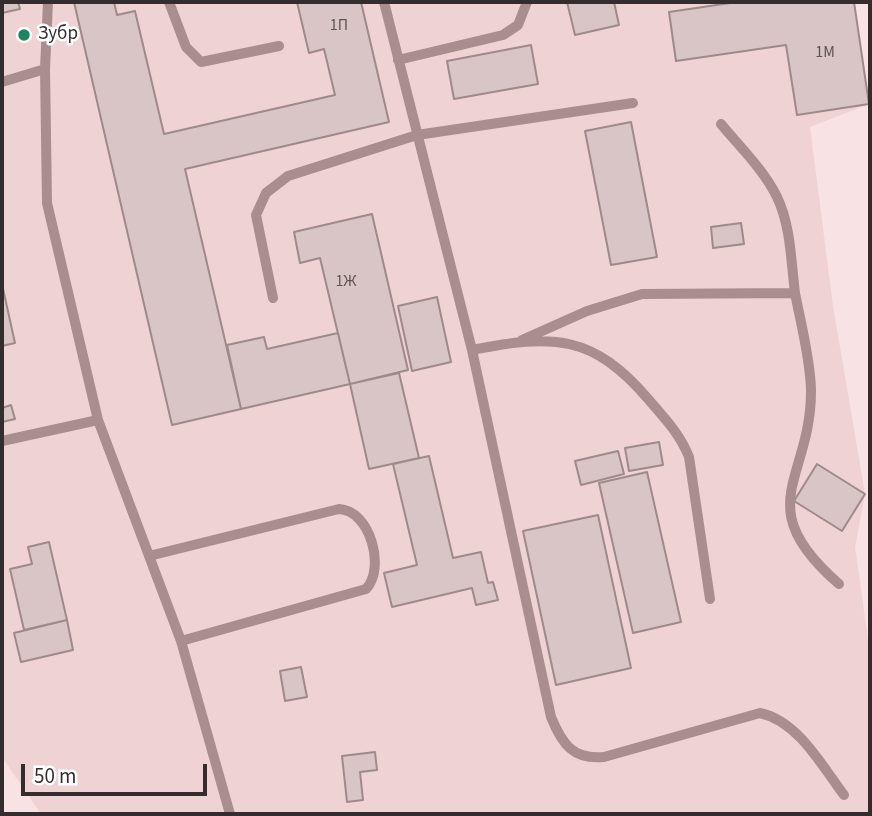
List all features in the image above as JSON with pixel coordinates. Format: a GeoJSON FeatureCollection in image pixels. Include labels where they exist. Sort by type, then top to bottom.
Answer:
{"type":"FeatureCollection","features":[{"type":"Feature","properties":{"kind":"lane"},"geometry":{"type":"LineString","coordinates":[[48,2],[45,69],[47,203],[98,420],[181,641],[230,814]]}},
{"type":"Feature","properties":{"kind":"lane"},"geometry":{"type":"LineString","coordinates":[[169,2],[186,47],[201,62],[279,46]]}},
{"type":"Feature","properties":{"kind":"lane"},"geometry":{"type":"LineString","coordinates":[[384,2],[472,350],[551,717],[565,746],[582,757],[604,757],[760,713],[783,722],[796,733],[844,796]]}},
{"type":"Feature","properties":{"kind":"lane"},"geometry":{"type":"LineString","coordinates":[[398,60],[503,35],[518,24],[527,2]]}},
{"type":"Feature","properties":{"kind":"lane"},"geometry":{"type":"LineString","coordinates":[[2,82],[45,69]]}},
{"type":"Feature","properties":{"kind":"lane"},"geometry":{"type":"LineString","coordinates":[[274,298],[256,215],[266,193],[288,176],[417,135],[633,103]]}},
{"type":"Feature","properties":{"kind":"lane"},"geometry":{"type":"LineString","coordinates":[[721,124],[777,197],[785,222],[811,387],[809,420],[789,494],[791,515],[804,550],[839,584]]}},
{"type":"Feature","properties":{"kind":"lane"},"geometry":{"type":"LineString","coordinates":[[522,340],[587,312],[642,295],[796,293]]}},
{"type":"Feature","properties":{"kind":"lane"},"geometry":{"type":"LineString","coordinates":[[472,350],[522,340],[558,340],[600,355],[630,377],[681,437],[689,457],[710,599]]}},
{"type":"Feature","properties":{"kind":"lane"},"geometry":{"type":"LineString","coordinates":[[2,441],[98,420]]}},
{"type":"Feature","properties":{"kind":"lane"},"geometry":{"type":"LineString","coordinates":[[149,556],[339,509],[356,514],[366,528],[376,565],[372,583],[366,589],[181,641]]}},
{"type":"Feature","properties":{"kind":"shaded area"},"geometry":{"type":"Polygon","coordinates":[[[2,2],[854,2],[869,104],[810,127],[833,306],[865,494],[855,547],[870,653],[870,814],[41,814],[2,757],[2,2]]]}},
{"type":"Feature","properties":{"kind":"building"},"geometry":{"type":"Polygon","coordinates":[[[2,2],[18,2],[20,9],[2,13],[2,2]]]}},
{"type":"Feature","properties":{"kind":"building"},"geometry":{"type":"Polygon","coordinates":[[[74,2],[114,2],[117,15],[135,11],[164,134],[335,95],[324,49],[309,53],[297,2],[361,2],[389,122],[185,169],[241,409],[172,425],[74,2]]]}},
{"type":"Feature","properties":{"kind":"building"},"geometry":{"type":"Polygon","coordinates":[[[567,2],[614,2],[619,25],[575,35],[567,2]]]}},
{"type":"Feature","properties":{"kind":"building"},"geometry":{"type":"Polygon","coordinates":[[[737,2],[854,2],[869,104],[797,115],[786,45],[676,61],[669,12],[737,2]]]}},
{"type":"Feature","properties":{"kind":"building"},"geometry":{"type":"Polygon","coordinates":[[[531,45],[538,84],[454,99],[447,61],[531,45]]]}},
{"type":"Feature","properties":{"kind":"building"},"geometry":{"type":"Polygon","coordinates":[[[631,122],[657,257],[611,265],[585,131],[631,122]]]}},
{"type":"Feature","properties":{"kind":"building"},"geometry":{"type":"Polygon","coordinates":[[[372,214],[408,370],[350,384],[320,258],[300,263],[294,232],[372,214]]]}},
{"type":"Feature","properties":{"kind":"building"},"geometry":{"type":"Polygon","coordinates":[[[741,223],[744,244],[713,248],[711,227],[741,223]]]}},
{"type":"Feature","properties":{"kind":"building"},"geometry":{"type":"Polygon","coordinates":[[[2,284],[15,343],[2,346],[2,284]]]}},
{"type":"Feature","properties":{"kind":"building"},"geometry":{"type":"Polygon","coordinates":[[[437,297],[451,362],[412,371],[398,306],[437,297]]]}},
{"type":"Feature","properties":{"kind":"building"},"geometry":{"type":"Polygon","coordinates":[[[338,333],[350,384],[241,409],[227,345],[264,337],[267,349],[338,333]]]}},
{"type":"Feature","properties":{"kind":"building"},"geometry":{"type":"Polygon","coordinates":[[[399,373],[419,458],[369,469],[350,384],[399,373]]]}},
{"type":"Feature","properties":{"kind":"building"},"geometry":{"type":"Polygon","coordinates":[[[11,405],[15,419],[2,422],[2,408],[11,405]]]}},
{"type":"Feature","properties":{"kind":"building"},"geometry":{"type":"Polygon","coordinates":[[[659,442],[663,465],[629,471],[625,448],[659,442]]]}},
{"type":"Feature","properties":{"kind":"building"},"geometry":{"type":"Polygon","coordinates":[[[618,451],[624,474],[581,485],[575,461],[618,451]]]}},
{"type":"Feature","properties":{"kind":"building"},"geometry":{"type":"Polygon","coordinates":[[[429,456],[453,558],[481,552],[488,583],[493,582],[498,600],[476,605],[472,588],[392,607],[384,573],[417,565],[393,464],[429,456]]]}},
{"type":"Feature","properties":{"kind":"building"},"geometry":{"type":"Polygon","coordinates":[[[817,464],[865,494],[842,531],[794,501],[817,464]]]}},
{"type":"Feature","properties":{"kind":"building"},"geometry":{"type":"Polygon","coordinates":[[[647,472],[681,622],[633,633],[599,483],[647,472]]]}},
{"type":"Feature","properties":{"kind":"building"},"geometry":{"type":"Polygon","coordinates":[[[598,515],[631,668],[556,685],[523,531],[598,515]]]}},
{"type":"Feature","properties":{"kind":"building"},"geometry":{"type":"Polygon","coordinates":[[[49,542],[67,620],[24,630],[10,569],[32,564],[28,547],[49,542]]]}},
{"type":"Feature","properties":{"kind":"building"},"geometry":{"type":"Polygon","coordinates":[[[67,620],[73,650],[21,662],[14,633],[67,620]]]}},
{"type":"Feature","properties":{"kind":"building"},"geometry":{"type":"Polygon","coordinates":[[[301,667],[307,697],[285,701],[280,671],[301,667]]]}},
{"type":"Feature","properties":{"kind":"building"},"geometry":{"type":"Polygon","coordinates":[[[375,752],[377,770],[360,772],[363,800],[347,802],[342,756],[375,752]]]}},
{"type":"Feature","properties":{"kind":"place","name":"Зубр"},"geometry":{"type":"Point","coordinates":[24,35]}}]}
